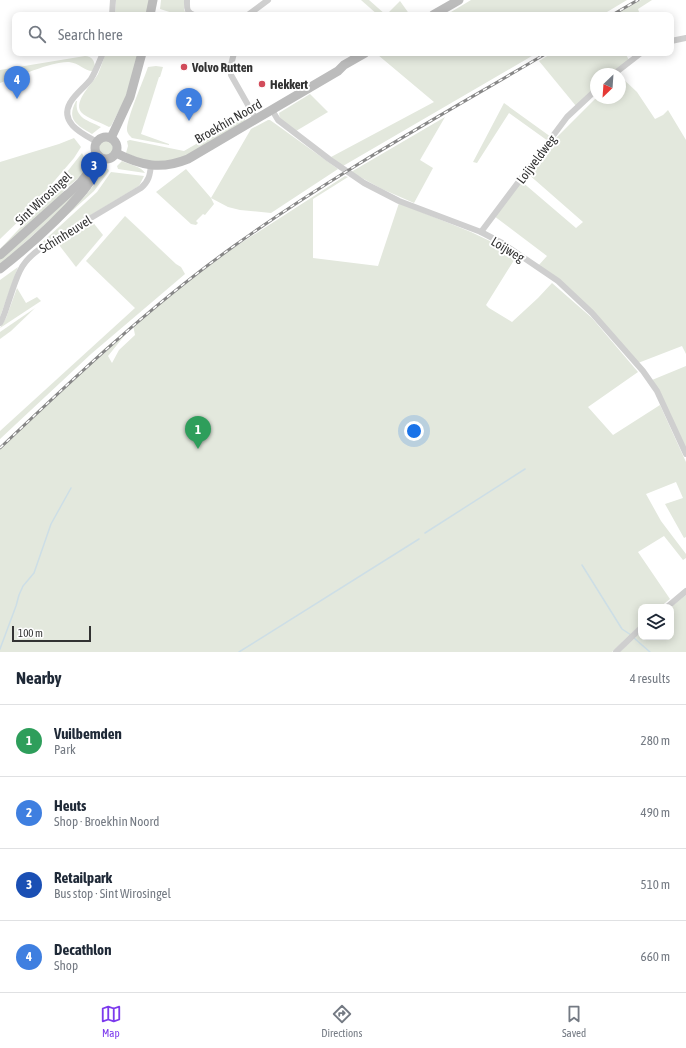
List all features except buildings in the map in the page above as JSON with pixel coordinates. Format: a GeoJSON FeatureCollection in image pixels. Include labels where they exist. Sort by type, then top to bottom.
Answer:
{"type":"FeatureCollection","features":[{"type":"Feature","properties":{"kind":"main road"},"geometry":{"type":"LineString","coordinates":[[151,12],[153,0]]}},
{"type":"Feature","properties":{"kind":"main road"},"geometry":{"type":"LineString","coordinates":[[439,12],[459,0]]}},
{"type":"Feature","properties":{"kind":"main road"},"geometry":{"type":"LineString","coordinates":[[111,138],[130,97],[141,56]]}},
{"type":"Feature","properties":{"kind":"main road","name":"Broekhin Noord"},"geometry":{"type":"LineString","coordinates":[[116,152],[134,161],[151,165],[163,166],[188,159],[338,71],[344,65],[360,56]]}},
{"type":"Feature","properties":{"kind":"main road"},"geometry":{"type":"LineString","coordinates":[[103,137],[111,138],[116,145],[116,152],[111,158],[101,157],[95,149],[96,142],[103,137]]}},
{"type":"Feature","properties":{"kind":"main road","name":"Sint Wirosingel"},"geometry":{"type":"LineString","coordinates":[[0,256],[81,182],[101,157]]}},
{"type":"Feature","properties":{"kind":"main road","name":"Sint Wirosingel"},"geometry":{"type":"LineString","coordinates":[[0,269],[28,246],[76,198],[89,183],[101,157]]}},
{"type":"Feature","properties":{"kind":"street"},"geometry":{"type":"LineString","coordinates":[[112,12],[113,0]]}},
{"type":"Feature","properties":{"kind":"street"},"geometry":{"type":"LineString","coordinates":[[187,0],[188,12]]}},
{"type":"Feature","properties":{"kind":"street"},"geometry":{"type":"LineString","coordinates":[[252,12],[268,0]]}},
{"type":"Feature","properties":{"kind":"street"},"geometry":{"type":"LineString","coordinates":[[674,40],[686,38]]}},
{"type":"Feature","properties":{"kind":"street"},"geometry":{"type":"LineString","coordinates":[[96,142],[74,128],[69,121],[67,113],[70,103],[90,79],[102,56]]}},
{"type":"Feature","properties":{"kind":"street"},"geometry":{"type":"LineString","coordinates":[[233,56],[231,75],[256,119]]}},
{"type":"Feature","properties":{"kind":"street"},"geometry":{"type":"LineString","coordinates":[[621,68],[636,56]]}},
{"type":"Feature","properties":{"kind":"street","name":"Loijveldweg"},"geometry":{"type":"LineString","coordinates":[[481,232],[568,117],[590,96]]}},
{"type":"Feature","properties":{"kind":"street","name":"Loijweg"},"geometry":{"type":"LineString","coordinates":[[272,110],[278,120],[364,184],[400,201],[481,232],[502,243],[558,281],[592,313],[643,371],[657,391],[686,454]]}},
{"type":"Feature","properties":{"kind":"street","name":"Schinheuvel"},"geometry":{"type":"LineString","coordinates":[[0,323],[19,272],[24,263],[35,252],[44,246],[141,188],[147,183],[150,177],[151,165]]}},
{"type":"Feature","properties":{"kind":"street"},"geometry":{"type":"LineString","coordinates":[[671,604],[686,591]]}},
{"type":"Feature","properties":{"kind":"street"},"geometry":{"type":"LineString","coordinates":[[616,652],[638,631]]}},
{"type":"Feature","properties":{"kind":"shaded area"},"geometry":{"type":"Polygon","coordinates":[[[116,0],[149,0],[147,12],[115,12],[116,0]]]}},
{"type":"Feature","properties":{"kind":"shaded area"},"geometry":{"type":"Polygon","coordinates":[[[161,0],[184,0],[185,12],[170,12],[160,9],[161,0]]]}},
{"type":"Feature","properties":{"kind":"shaded area"},"geometry":{"type":"Polygon","coordinates":[[[361,0],[369,0],[383,12],[375,12],[361,0]]]}},
{"type":"Feature","properties":{"kind":"shaded area"},"geometry":{"type":"Polygon","coordinates":[[[471,0],[627,0],[607,12],[451,12],[471,0]]]}},
{"type":"Feature","properties":{"kind":"shaded area"},"geometry":{"type":"Polygon","coordinates":[[[641,0],[652,0],[638,9],[639,12],[619,12],[641,0]]]}},
{"type":"Feature","properties":{"kind":"shaded area"},"geometry":{"type":"Polygon","coordinates":[[[400,1],[408,12],[389,12],[400,1]]]}},
{"type":"Feature","properties":{"kind":"shaded area"},"geometry":{"type":"Polygon","coordinates":[[[85,56],[90,57],[94,61],[95,68],[92,71],[73,63],[62,62],[0,83],[0,70],[85,56]]]}},
{"type":"Feature","properties":{"kind":"shaded area"},"geometry":{"type":"Polygon","coordinates":[[[105,56],[138,56],[125,99],[111,126],[109,127],[86,116],[79,108],[85,92],[98,74],[105,56]]]}},
{"type":"Feature","properties":{"kind":"shaded area"},"geometry":{"type":"Polygon","coordinates":[[[379,56],[532,56],[343,166],[331,157],[434,102],[379,56]]]}},
{"type":"Feature","properties":{"kind":"shaded area"},"geometry":{"type":"Polygon","coordinates":[[[547,56],[627,56],[629,60],[618,68],[590,68],[590,93],[576,106],[539,61],[547,56]]]}},
{"type":"Feature","properties":{"kind":"shaded area"},"geometry":{"type":"Polygon","coordinates":[[[148,67],[163,67],[141,134],[169,145],[132,138],[127,131],[127,125],[132,109],[148,67]]]}},
{"type":"Feature","properties":{"kind":"shaded area"},"geometry":{"type":"Polygon","coordinates":[[[626,82],[637,92],[655,119],[663,115],[668,110],[686,140],[686,354],[682,346],[638,363],[587,306],[538,266],[547,256],[494,216],[521,181],[576,228],[583,222],[527,173],[550,144],[590,104],[626,104],[626,82]]]}},
{"type":"Feature","properties":{"kind":"shaded area"},"geometry":{"type":"Polygon","coordinates":[[[310,94],[328,112],[296,131],[280,119],[279,113],[310,94]]]}},
{"type":"Feature","properties":{"kind":"shaded area"},"geometry":{"type":"Polygon","coordinates":[[[76,101],[80,115],[87,121],[101,127],[92,134],[78,125],[73,117],[72,113],[76,101]]]}},
{"type":"Feature","properties":{"kind":"shaded area"},"geometry":{"type":"Polygon","coordinates":[[[504,103],[551,137],[548,141],[509,113],[477,163],[473,162],[504,103]]]}},
{"type":"Feature","properties":{"kind":"shaded area"},"geometry":{"type":"Polygon","coordinates":[[[245,113],[245,121],[196,152],[168,162],[145,161],[126,153],[128,146],[127,141],[130,140],[184,151],[236,121],[245,113]]]}},
{"type":"Feature","properties":{"kind":"shaded area"},"geometry":{"type":"Polygon","coordinates":[[[445,117],[420,160],[433,168],[414,203],[382,189],[351,172],[445,117]]]}},
{"type":"Feature","properties":{"kind":"shaded area"},"geometry":{"type":"Polygon","coordinates":[[[268,120],[338,169],[271,213],[240,210],[228,207],[211,198],[251,129],[268,120]]]}},
{"type":"Feature","properties":{"kind":"shaded area"},"geometry":{"type":"Polygon","coordinates":[[[74,138],[81,147],[74,158],[26,214],[0,239],[0,162],[74,138]]]}},
{"type":"Feature","properties":{"kind":"shaded area"},"geometry":{"type":"Polygon","coordinates":[[[106,141],[111,143],[113,148],[111,153],[106,155],[101,153],[99,148],[101,143],[106,141]]]}},
{"type":"Feature","properties":{"kind":"shaded area"},"geometry":{"type":"Polygon","coordinates":[[[82,153],[90,164],[86,172],[65,189],[57,201],[0,252],[0,249],[37,210],[82,153]]]}},
{"type":"Feature","properties":{"kind":"shaded area"},"geometry":{"type":"Polygon","coordinates":[[[122,161],[138,167],[145,173],[118,169],[117,166],[122,161]]]}},
{"type":"Feature","properties":{"kind":"shaded area"},"geometry":{"type":"Polygon","coordinates":[[[102,168],[108,169],[109,171],[94,191],[20,258],[71,207],[86,195],[96,182],[102,168]]]}},
{"type":"Feature","properties":{"kind":"shaded area"},"geometry":{"type":"Polygon","coordinates":[[[186,169],[211,198],[214,204],[205,215],[203,214],[196,221],[198,223],[196,225],[191,224],[156,192],[186,169]]]}},
{"type":"Feature","properties":{"kind":"shaded area"},"geometry":{"type":"Polygon","coordinates":[[[111,172],[144,176],[139,186],[36,248],[97,192],[111,172]]]}},
{"type":"Feature","properties":{"kind":"shaded area"},"geometry":{"type":"Polygon","coordinates":[[[345,176],[348,177],[313,199],[313,258],[378,266],[399,203],[471,232],[494,243],[516,257],[486,305],[489,308],[512,322],[552,283],[592,318],[638,372],[588,407],[613,435],[660,405],[686,462],[686,537],[684,538],[665,504],[683,498],[676,482],[646,494],[661,521],[686,554],[686,558],[683,560],[664,536],[638,552],[670,599],[664,604],[638,604],[638,627],[612,652],[0,652],[0,447],[104,349],[132,326],[108,356],[112,363],[119,350],[135,335],[133,325],[224,254],[345,176]]]}},
{"type":"Feature","properties":{"kind":"shaded area"},"geometry":{"type":"Polygon","coordinates":[[[84,182],[74,198],[0,265],[0,258],[84,182]]]}},
{"type":"Feature","properties":{"kind":"shaded area"},"geometry":{"type":"Polygon","coordinates":[[[125,216],[181,267],[185,274],[91,354],[0,439],[0,431],[135,308],[86,261],[125,216]]]}},
{"type":"Feature","properties":{"kind":"shaded area"},"geometry":{"type":"Polygon","coordinates":[[[91,220],[103,235],[76,267],[56,241],[91,220]]]}},
{"type":"Feature","properties":{"kind":"shaded area"},"geometry":{"type":"Polygon","coordinates":[[[18,267],[0,317],[0,280],[18,267]]]}},
{"type":"Feature","properties":{"kind":"shaded area"},"geometry":{"type":"Polygon","coordinates":[[[17,288],[26,303],[37,297],[41,301],[0,328],[6,318],[17,288]]]}},
{"type":"Feature","properties":{"kind":"shaded area"},"geometry":{"type":"Polygon","coordinates":[[[35,308],[11,331],[0,339],[0,332],[35,308]]]}},
{"type":"Feature","properties":{"kind":"shaded area"},"geometry":{"type":"Polygon","coordinates":[[[686,366],[686,447],[685,447],[652,380],[686,366]]]}},
{"type":"Feature","properties":{"kind":"shaded area"},"geometry":{"type":"Polygon","coordinates":[[[686,595],[686,652],[620,652],[638,635],[638,640],[674,640],[674,605],[686,595]]]}},
{"type":"Feature","properties":{"kind":"waterway"},"geometry":{"type":"LineString","coordinates":[[425,533],[525,469]]}},
{"type":"Feature","properties":{"kind":"waterway"},"geometry":{"type":"LineString","coordinates":[[0,649],[19,595],[23,586],[34,573],[51,524],[71,488]]}},
{"type":"Feature","properties":{"kind":"waterway"},"geometry":{"type":"LineString","coordinates":[[239,652],[419,539]]}},
{"type":"Feature","properties":{"kind":"waterway"},"geometry":{"type":"LineString","coordinates":[[582,565],[622,629],[631,635]]}},
{"type":"Feature","properties":{"kind":"waterway"},"geometry":{"type":"LineString","coordinates":[[634,638],[650,652]]}},
{"type":"Feature","properties":{"kind":"railway"},"geometry":{"type":"LineString","coordinates":[[617,12],[638,0]]}},
{"type":"Feature","properties":{"kind":"railway"},"geometry":{"type":"LineString","coordinates":[[0,448],[114,343],[173,293],[234,246],[310,194],[428,122],[542,56]]}},
{"type":"Feature","properties":{"kind":"place","name":"Volvo Rutten"},"geometry":{"type":"Point","coordinates":[184,67]}},
{"type":"Feature","properties":{"kind":"place","name":"Hekkert"},"geometry":{"type":"Point","coordinates":[262,84]}},
{"type":"Feature","properties":{"kind":"place","name":"Decathlon"},"geometry":{"type":"Point","coordinates":[17,99]}},
{"type":"Feature","properties":{"kind":"place","name":"Heuts"},"geometry":{"type":"Point","coordinates":[189,121]}},
{"type":"Feature","properties":{"kind":"place","name":"Retailpark"},"geometry":{"type":"Point","coordinates":[94,185]}},
{"type":"Feature","properties":{"kind":"place","name":"Vuilbemden"},"geometry":{"type":"Point","coordinates":[198,449]}}]}
